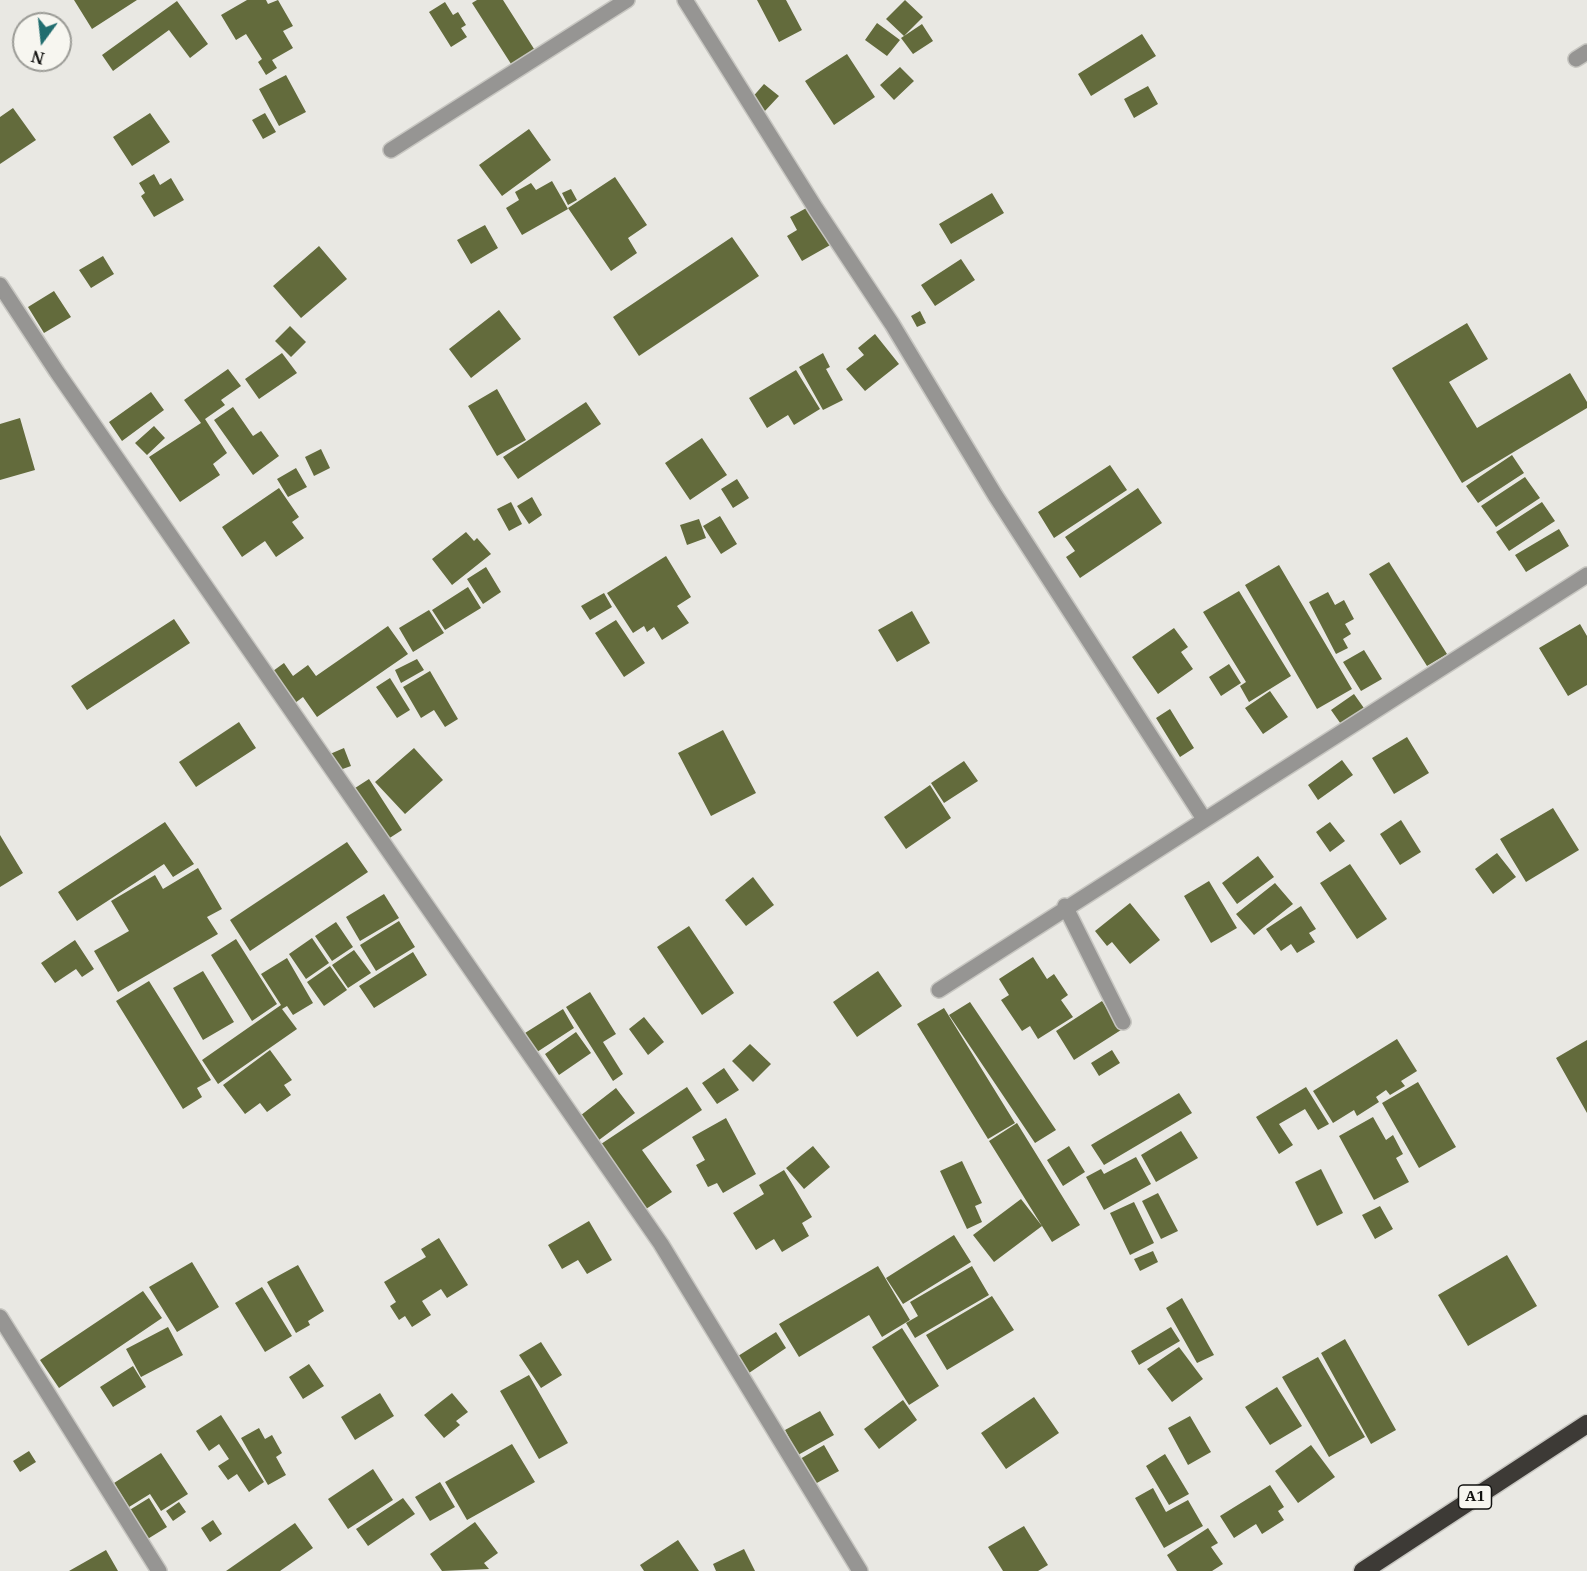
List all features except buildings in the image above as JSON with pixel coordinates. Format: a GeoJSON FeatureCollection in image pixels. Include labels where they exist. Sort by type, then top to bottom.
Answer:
{"type":"FeatureCollection","features":[{"type":"Feature","properties":{"kind":"highway","name":"A1"},"geometry":{"type":"LineString","coordinates":[[1363,1571],[1587,1424]]}},
{"type":"Feature","properties":{"kind":"street"},"geometry":{"type":"LineString","coordinates":[[391,150],[627,0]]}},
{"type":"Feature","properties":{"kind":"street"},"geometry":{"type":"LineString","coordinates":[[685,0],[892,324],[995,495],[1204,819]]}},
{"type":"Feature","properties":{"kind":"street"},"geometry":{"type":"LineString","coordinates":[[0,285],[57,372],[661,1245],[860,1571]]}},
{"type":"Feature","properties":{"kind":"street"},"geometry":{"type":"LineString","coordinates":[[939,990],[1065,906],[1587,575]]}},
{"type":"Feature","properties":{"kind":"street"},"geometry":{"type":"LineString","coordinates":[[1065,906],[1123,1022]]}},
{"type":"Feature","properties":{"kind":"street"},"geometry":{"type":"LineString","coordinates":[[0,1317],[159,1571]]}}]}
